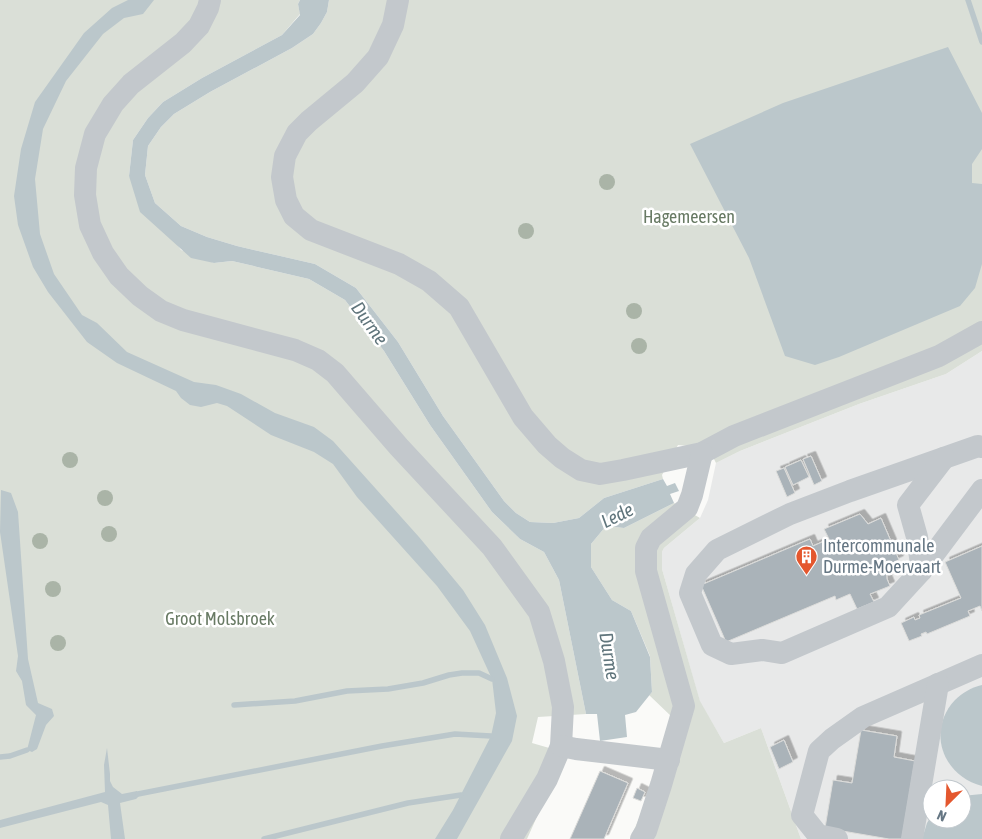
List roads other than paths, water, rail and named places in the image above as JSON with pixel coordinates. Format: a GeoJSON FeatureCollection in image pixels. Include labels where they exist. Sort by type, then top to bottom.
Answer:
{"type":"FeatureCollection","features":[{"type":"Feature","properties":{"kind":"street"},"geometry":{"type":"LineString","coordinates":[[210,0],[199,26],[183,43],[131,84],[112,104],[95,134],[86,168],[85,195],[90,225],[103,253],[119,276],[140,296],[161,311],[183,320],[296,350],[318,360],[335,373],[399,447],[492,547],[539,612],[554,660],[563,708],[561,746],[547,779],[511,839]]}},
{"type":"Feature","properties":{"kind":"street"},"geometry":{"type":"LineString","coordinates":[[398,0],[393,25],[378,57],[355,83],[297,133],[285,156],[282,177],[286,200],[294,216],[311,230],[399,264],[429,282],[459,307],[523,417],[547,445],[562,458],[581,470],[600,474],[702,452],[734,436],[939,356],[982,332]]}},
{"type":"Feature","properties":{"kind":"street"},"geometry":{"type":"LineString","coordinates":[[982,447],[978,446],[790,514],[718,550],[696,574],[690,593],[712,645],[731,654],[762,650],[782,653],[888,607],[922,570],[982,490]]}},
{"type":"Feature","properties":{"kind":"street"},"geometry":{"type":"LineString","coordinates":[[641,839],[649,822],[684,706],[646,571],[646,548],[651,538],[686,508],[692,495],[702,452]]}},
{"type":"Feature","properties":{"kind":"street"},"geometry":{"type":"LineString","coordinates":[[922,570],[917,537],[908,505],[944,458]]}},
{"type":"Feature","properties":{"kind":"street"},"geometry":{"type":"LineString","coordinates":[[838,839],[818,835],[802,815],[819,751],[863,717],[982,665]]}},
{"type":"Feature","properties":{"kind":"street"},"geometry":{"type":"LineString","coordinates":[[912,839],[938,684]]}},
{"type":"Feature","properties":{"kind":"street"},"geometry":{"type":"LineString","coordinates":[[561,746],[669,760]]}},
{"type":"Feature","properties":{"kind":"water"},"geometry":{"type":"Polygon","coordinates":[[[128,0],[154,0],[143,14],[124,18],[103,34],[66,81],[43,129],[35,179],[40,234],[54,274],[82,315],[97,323],[127,352],[194,382],[216,385],[241,394],[275,413],[314,427],[333,441],[419,537],[463,590],[485,625],[507,678],[517,716],[512,741],[457,839],[435,839],[453,810],[491,736],[496,713],[492,679],[470,631],[437,586],[357,497],[333,464],[314,452],[271,435],[227,406],[217,403],[201,407],[190,405],[176,391],[117,363],[87,342],[48,292],[33,267],[18,225],[14,196],[21,149],[35,102],[84,33],[112,8],[128,0]]]}},
{"type":"Feature","properties":{"kind":"water"},"geometry":{"type":"Polygon","coordinates":[[[300,0],[329,0],[327,12],[313,34],[292,48],[210,92],[174,114],[161,127],[148,146],[145,175],[155,203],[181,226],[207,237],[315,264],[356,288],[398,342],[443,416],[504,501],[516,513],[530,522],[553,523],[579,518],[604,498],[663,479],[667,486],[675,483],[679,491],[670,494],[674,503],[624,528],[606,526],[591,544],[591,567],[612,600],[631,611],[650,657],[652,692],[636,712],[625,715],[627,737],[600,741],[597,714],[586,714],[559,580],[544,552],[520,539],[492,512],[430,425],[384,351],[345,300],[309,279],[232,261],[214,263],[191,258],[140,212],[129,176],[133,140],[148,118],[163,102],[202,78],[282,35],[300,15],[298,4],[300,0]]]}},
{"type":"Feature","properties":{"kind":"water"},"geometry":{"type":"Polygon","coordinates":[[[948,47],[982,113],[982,149],[972,164],[972,183],[982,184],[982,264],[975,288],[960,306],[839,357],[815,365],[785,356],[749,258],[690,144],[783,103],[948,47]]]}},
{"type":"Feature","properties":{"kind":"water"},"geometry":{"type":"Polygon","coordinates":[[[1,490],[11,493],[18,512],[28,659],[38,703],[52,709],[54,716],[46,725],[37,749],[32,752],[27,750],[36,715],[26,705],[22,681],[16,671],[18,656],[0,532],[1,490]]]}},
{"type":"Feature","properties":{"kind":"water"},"geometry":{"type":"Polygon","coordinates":[[[982,685],[982,786],[972,782],[972,779],[965,779],[957,773],[943,751],[941,738],[946,712],[955,700],[975,687],[982,685]]]}},
{"type":"Feature","properties":{"kind":"water"},"geometry":{"type":"Polygon","coordinates":[[[107,748],[110,781],[113,787],[122,794],[137,791],[139,796],[136,799],[120,803],[125,839],[111,839],[108,805],[101,802],[0,828],[0,820],[105,792],[104,765],[107,748]]]}},
{"type":"Feature","properties":{"kind":"water"},"geometry":{"type":"Polygon","coordinates":[[[982,794],[982,839],[922,839],[925,829],[972,829],[972,795],[982,794]]]}},
{"type":"Feature","properties":{"kind":"waterway"},"geometry":{"type":"LineString","coordinates":[[968,0],[982,42]]}},
{"type":"Feature","properties":{"kind":"waterway"},"geometry":{"type":"LineString","coordinates":[[234,705],[295,701],[347,691],[388,689],[423,683],[462,673],[479,673],[492,679]]}},
{"type":"Feature","properties":{"kind":"waterway"},"geometry":{"type":"LineString","coordinates":[[138,794],[382,746],[455,734],[491,736]]}},
{"type":"Feature","properties":{"kind":"waterway"},"geometry":{"type":"LineString","coordinates":[[0,757],[10,756],[27,750]]}},
{"type":"Feature","properties":{"kind":"waterway"},"geometry":{"type":"LineString","coordinates":[[264,839],[408,803],[461,795]]}},
{"type":"Feature","properties":{"kind":"place","name":"Intercommunale Durme-Moervaart"},"geometry":{"type":"Point","coordinates":[807,575]}},
{"type":"Feature","properties":{"kind":"park label","name":"Hagemeersen"},"geometry":{"type":"Point","coordinates":[689,217]}},
{"type":"Feature","properties":{"kind":"park label","name":"Groot Molsbroek"},"geometry":{"type":"Point","coordinates":[220,619]}},
{"type":"Feature","properties":{"kind":"water label","name":"Durme"},"geometry":{"type":"Point","coordinates":[370,323]}},
{"type":"Feature","properties":{"kind":"water label","name":"Lede"},"geometry":{"type":"Point","coordinates":[617,515]}},
{"type":"Feature","properties":{"kind":"water label","name":"Durme"},"geometry":{"type":"Point","coordinates":[610,656]}}]}
